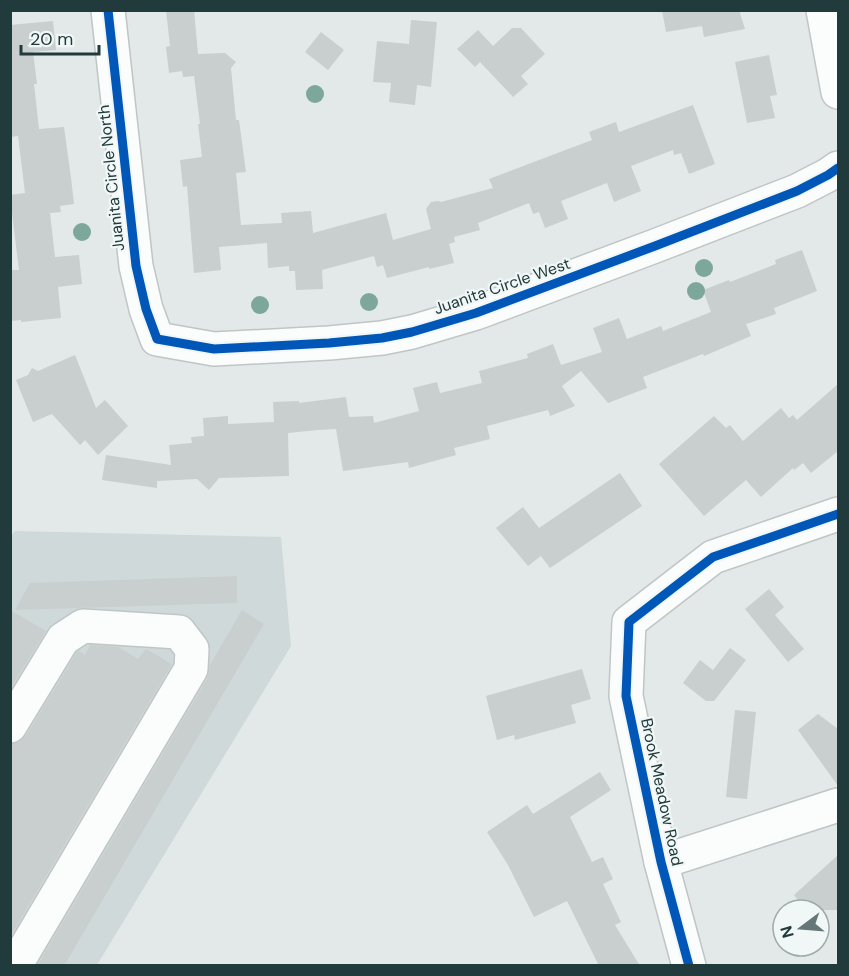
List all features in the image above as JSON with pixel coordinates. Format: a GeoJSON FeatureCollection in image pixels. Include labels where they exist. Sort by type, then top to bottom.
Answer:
{"type":"FeatureCollection","features":[{"type":"Feature","properties":{"kind":"street","name":"Juanita Circle North"},"geometry":{"type":"LineString","coordinates":[[108,10],[136,266],[146,309],[157,339]]}},
{"type":"Feature","properties":{"kind":"street"},"geometry":{"type":"LineString","coordinates":[[823,10],[838,92]]}},
{"type":"Feature","properties":{"kind":"street","name":"Juanita Circle West"},"geometry":{"type":"LineString","coordinates":[[157,339],[214,349],[329,343],[382,338],[412,332],[476,313],[655,246],[797,191],[838,168]]}},
{"type":"Feature","properties":{"kind":"street","name":"Brook Meadow Road"},"geometry":{"type":"LineString","coordinates":[[689,966],[661,862],[626,696],[629,622],[713,557],[838,514]]}},
{"type":"Feature","properties":{"kind":"street"},"geometry":{"type":"LineString","coordinates":[[10,726],[63,639],[83,626],[179,632],[192,649],[192,669],[15,966]]}},
{"type":"Feature","properties":{"kind":"street"},"geometry":{"type":"LineString","coordinates":[[661,862],[838,805]]}},
{"type":"Feature","properties":{"kind":"shaded area"},"geometry":{"type":"Polygon","coordinates":[[[15,531],[281,537],[291,646],[97,965],[11,966],[11,536],[15,531]]]}},
{"type":"Feature","properties":{"kind":"building"},"geometry":{"type":"Polygon","coordinates":[[[166,10],[194,10],[198,54],[225,53],[236,62],[231,68],[236,120],[239,120],[246,172],[236,173],[241,225],[282,223],[281,213],[311,211],[313,233],[386,213],[393,240],[431,229],[426,209],[431,202],[441,202],[493,188],[489,179],[592,140],[589,132],[616,122],[619,132],[693,105],[715,164],[689,174],[681,153],[674,155],[673,150],[631,166],[641,191],[614,202],[607,183],[561,201],[568,219],[545,228],[539,212],[533,214],[529,203],[478,223],[480,230],[454,237],[455,242],[449,244],[454,263],[387,278],[383,265],[377,267],[374,256],[322,270],[323,289],[296,290],[295,271],[289,271],[289,266],[268,268],[267,243],[219,247],[221,270],[194,273],[187,186],[183,187],[180,160],[202,157],[198,124],[200,124],[194,76],[183,77],[182,71],[169,73],[166,47],[170,46],[166,10]]]}},
{"type":"Feature","properties":{"kind":"building"},"geometry":{"type":"Polygon","coordinates":[[[662,10],[739,10],[745,29],[704,37],[702,26],[666,32],[662,10]]]}},
{"type":"Feature","properties":{"kind":"building"},"geometry":{"type":"Polygon","coordinates":[[[411,20],[437,22],[431,87],[417,85],[415,105],[389,102],[391,83],[373,82],[377,41],[409,44],[411,20]]]}},
{"type":"Feature","properties":{"kind":"building"},"geometry":{"type":"Polygon","coordinates":[[[53,21],[56,50],[33,52],[37,84],[34,84],[39,129],[64,127],[71,178],[74,204],[60,206],[61,212],[50,213],[55,257],[79,255],[82,284],[58,287],[61,318],[10,321],[10,270],[19,270],[12,213],[10,212],[10,195],[25,193],[18,136],[10,137],[10,25],[53,21]]]}},
{"type":"Feature","properties":{"kind":"building"},"geometry":{"type":"Polygon","coordinates":[[[512,28],[521,28],[545,54],[521,76],[528,84],[513,97],[480,62],[475,67],[457,49],[478,30],[493,46],[512,28]]]}},
{"type":"Feature","properties":{"kind":"building"},"geometry":{"type":"Polygon","coordinates":[[[321,32],[344,50],[328,70],[305,52],[321,32]]]}},
{"type":"Feature","properties":{"kind":"building"},"geometry":{"type":"Polygon","coordinates":[[[769,55],[777,95],[770,96],[775,118],[747,123],[735,62],[769,55]]]}},
{"type":"Feature","properties":{"kind":"building"},"geometry":{"type":"Polygon","coordinates":[[[802,250],[817,291],[774,308],[776,314],[746,324],[751,336],[704,356],[703,354],[643,377],[647,388],[608,403],[581,371],[562,386],[575,406],[550,416],[548,410],[487,426],[490,439],[454,448],[456,455],[409,468],[408,462],[343,471],[336,429],[318,430],[288,433],[289,476],[219,478],[209,490],[197,479],[157,481],[157,488],[102,480],[106,455],[171,465],[169,445],[192,443],[191,437],[204,436],[203,418],[228,416],[228,424],[274,422],[273,402],[299,401],[299,403],[346,397],[349,417],[373,416],[374,423],[419,411],[413,388],[437,382],[440,393],[482,383],[479,371],[528,358],[527,354],[553,344],[561,365],[602,352],[593,328],[619,318],[627,339],[661,326],[663,331],[711,312],[703,290],[776,264],[775,260],[802,250]]]}},
{"type":"Feature","properties":{"kind":"building"},"geometry":{"type":"Polygon","coordinates":[[[75,355],[96,408],[105,400],[128,426],[98,455],[85,440],[80,445],[52,414],[33,422],[16,380],[28,375],[32,368],[38,371],[75,355]]]}},
{"type":"Feature","properties":{"kind":"building"},"geometry":{"type":"Polygon","coordinates":[[[838,384],[838,451],[811,473],[803,463],[794,470],[793,468],[761,497],[746,480],[704,516],[659,464],[714,416],[726,428],[730,425],[743,441],[781,408],[789,418],[793,415],[797,420],[838,384]]]}},
{"type":"Feature","properties":{"kind":"building"},"geometry":{"type":"Polygon","coordinates":[[[620,473],[642,506],[550,568],[541,556],[528,566],[496,528],[523,507],[539,528],[620,473]]]}},
{"type":"Feature","properties":{"kind":"building"},"geometry":{"type":"Polygon","coordinates":[[[237,576],[237,603],[15,610],[30,583],[237,576]]]}},
{"type":"Feature","properties":{"kind":"building"},"geometry":{"type":"Polygon","coordinates":[[[769,589],[784,607],[775,615],[804,649],[788,662],[745,609],[769,589]]]}},
{"type":"Feature","properties":{"kind":"building"},"geometry":{"type":"Polygon","coordinates":[[[10,610],[46,631],[10,689],[10,610]]]}},
{"type":"Feature","properties":{"kind":"building"},"geometry":{"type":"Polygon","coordinates":[[[242,610],[264,624],[64,966],[37,966],[207,679],[210,665],[242,610]]]}},
{"type":"Feature","properties":{"kind":"building"},"geometry":{"type":"Polygon","coordinates":[[[90,645],[118,647],[138,659],[146,649],[172,664],[10,937],[10,745],[26,736],[77,652],[85,655],[90,645]]]}},
{"type":"Feature","properties":{"kind":"building"},"geometry":{"type":"Polygon","coordinates":[[[730,648],[746,660],[714,701],[706,701],[683,683],[700,660],[713,670],[730,648]]]}},
{"type":"Feature","properties":{"kind":"building"},"geometry":{"type":"Polygon","coordinates":[[[582,669],[591,699],[571,705],[576,723],[515,740],[514,735],[497,740],[486,696],[582,669]]]}},
{"type":"Feature","properties":{"kind":"building"},"geometry":{"type":"Polygon","coordinates":[[[735,710],[756,712],[747,799],[726,797],[735,710]]]}},
{"type":"Feature","properties":{"kind":"building"},"geometry":{"type":"Polygon","coordinates":[[[818,714],[838,729],[838,786],[798,730],[818,714]]]}},
{"type":"Feature","properties":{"kind":"building"},"geometry":{"type":"Polygon","coordinates":[[[600,772],[611,790],[570,817],[592,862],[603,857],[613,879],[603,884],[621,922],[615,925],[640,966],[599,966],[567,901],[534,917],[508,865],[487,832],[527,805],[533,814],[600,772]]]}},
{"type":"Feature","properties":{"kind":"building"},"geometry":{"type":"Polygon","coordinates":[[[838,855],[838,910],[831,910],[831,898],[796,898],[794,895],[838,855]]]}},
{"type":"Feature","properties":{"kind":"cycle path"},"geometry":{"type":"LineString","coordinates":[[108,10],[136,266],[146,309],[157,339],[214,349],[329,343],[382,338],[412,332],[476,313],[655,246],[797,191],[838,168]]}},
{"type":"Feature","properties":{"kind":"cycle path"},"geometry":{"type":"LineString","coordinates":[[689,966],[661,862],[626,696],[629,622],[713,557],[838,514]]}}]}
